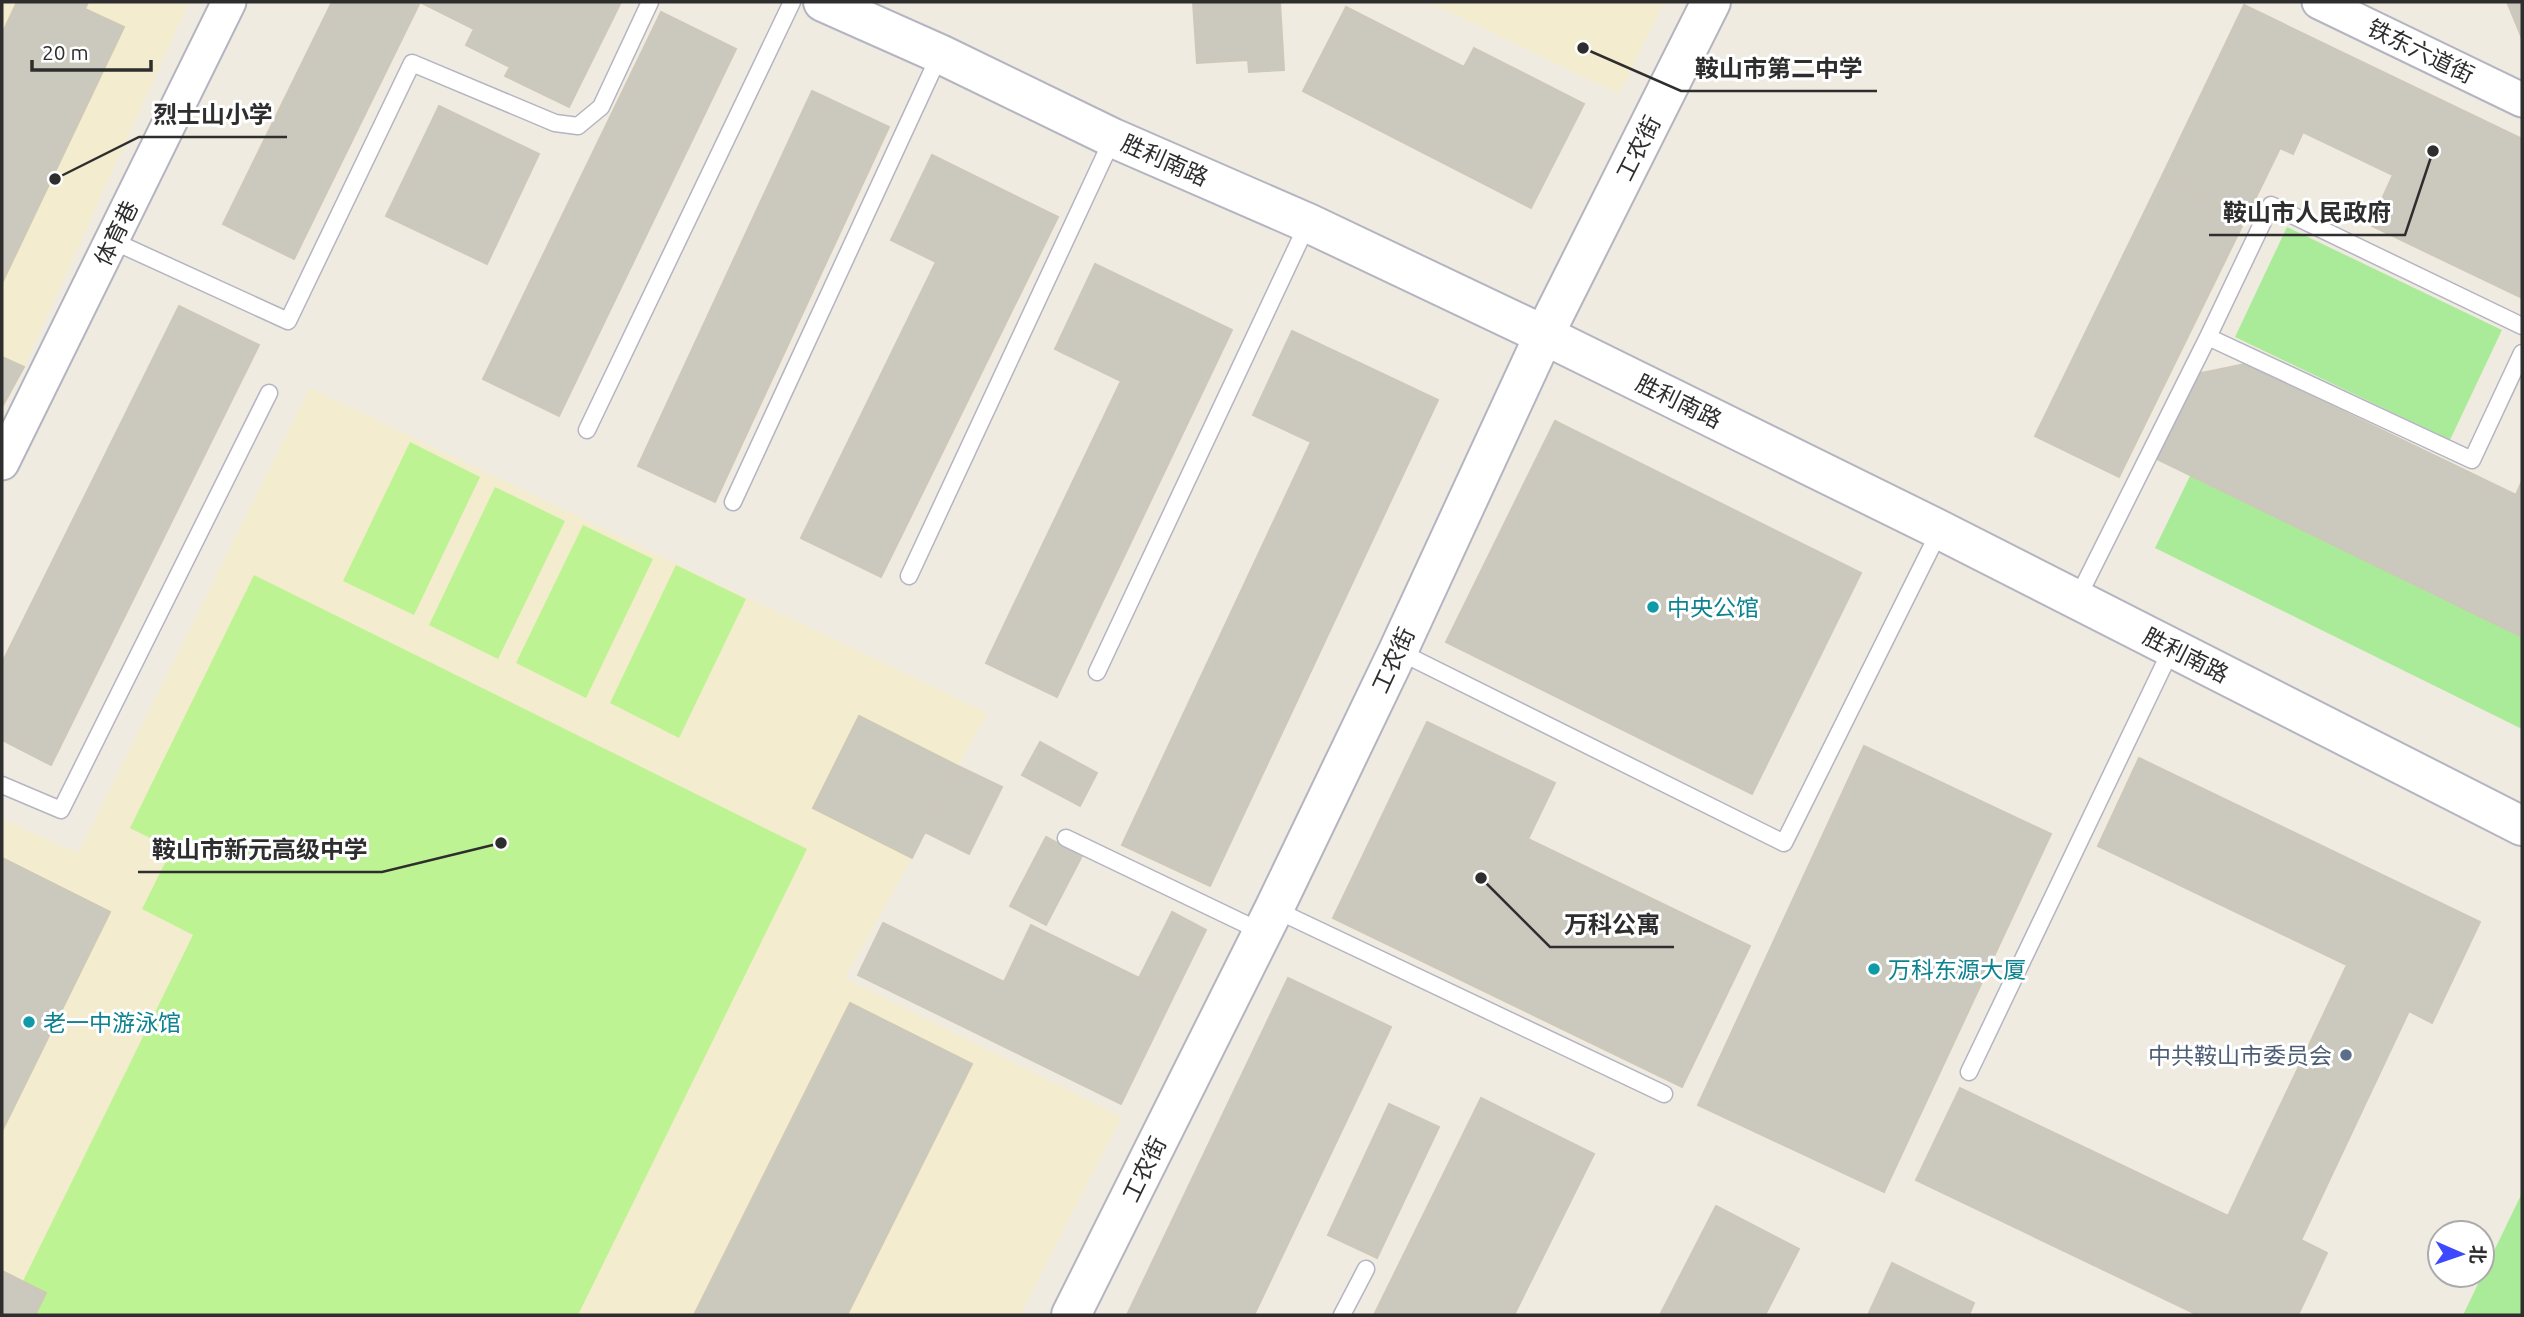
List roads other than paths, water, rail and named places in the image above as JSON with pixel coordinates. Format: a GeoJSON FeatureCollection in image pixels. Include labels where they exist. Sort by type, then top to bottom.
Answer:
{"type":"FeatureCollection","features":[{"type":"Feature","properties":{"kind":"main road","name":"胜利南路"},"geometry":{"type":"LineString","coordinates":[[823,2],[940,54],[1113,138],[1308,223],[1544,335],[1940,530],[2522,825]]}},
{"type":"Feature","properties":{"kind":"main road","name":"工农街"},"geometry":{"type":"LineString","coordinates":[[1071,1315],[1268,920],[1398,651],[1544,335],[1711,2]]}},
{"type":"Feature","properties":{"kind":"street","name":"体育巷"},"geometry":{"type":"LineString","coordinates":[[2,463],[229,2]]}},
{"type":"Feature","properties":{"kind":"street","name":"铁东六道街"},"geometry":{"type":"LineString","coordinates":[[2319,2],[2522,100]]}},
{"type":"Feature","properties":{"kind":"lane"},"geometry":{"type":"LineString","coordinates":[[113,241],[288,321],[412,63],[555,123],[578,126],[601,107],[650,2]]}},
{"type":"Feature","properties":{"kind":"lane"},"geometry":{"type":"LineString","coordinates":[[587,430],[792,2]]}},
{"type":"Feature","properties":{"kind":"lane"},"geometry":{"type":"LineString","coordinates":[[733,502],[940,54]]}},
{"type":"Feature","properties":{"kind":"lane"},"geometry":{"type":"LineString","coordinates":[[909,576],[1113,138]]}},
{"type":"Feature","properties":{"kind":"lane"},"geometry":{"type":"LineString","coordinates":[[2077,599],[2271,205],[2522,326]]}},
{"type":"Feature","properties":{"kind":"lane"},"geometry":{"type":"LineString","coordinates":[[1097,672],[1308,223]]}},
{"type":"Feature","properties":{"kind":"lane"},"geometry":{"type":"LineString","coordinates":[[2208,337],[2472,460],[2522,353]]}},
{"type":"Feature","properties":{"kind":"lane"},"geometry":{"type":"LineString","coordinates":[[2,785],[61,810],[269,393]]}},
{"type":"Feature","properties":{"kind":"lane"},"geometry":{"type":"LineString","coordinates":[[1398,651],[1784,843],[1940,530]]}},
{"type":"Feature","properties":{"kind":"lane"},"geometry":{"type":"LineString","coordinates":[[1969,1072],[2172,648]]}},
{"type":"Feature","properties":{"kind":"lane"},"geometry":{"type":"LineString","coordinates":[[1066,838],[1268,920],[1664,1094]]}},
{"type":"Feature","properties":{"kind":"lane"},"geometry":{"type":"LineString","coordinates":[[1361,1315],[1344,1312],[1366,1269]]}},
{"type":"Feature","properties":{"kind":"place","name":"鞍山市第二中学"},"geometry":{"type":"Point","coordinates":[1583,48]}},
{"type":"Feature","properties":{"kind":"place","name":"鞍山市人民政府"},"geometry":{"type":"Point","coordinates":[2433,151]}},
{"type":"Feature","properties":{"kind":"place","name":"烈士山小学"},"geometry":{"type":"Point","coordinates":[55,179]}},
{"type":"Feature","properties":{"kind":"place","name":"中央公馆"},"geometry":{"type":"Point","coordinates":[1653,607]}},
{"type":"Feature","properties":{"kind":"place","name":"鞍山市新元高级中学"},"geometry":{"type":"Point","coordinates":[501,843]}},
{"type":"Feature","properties":{"kind":"place","name":"万科公寓"},"geometry":{"type":"Point","coordinates":[1481,878]}},
{"type":"Feature","properties":{"kind":"place","name":"万科东源大厦"},"geometry":{"type":"Point","coordinates":[1874,969]}},
{"type":"Feature","properties":{"kind":"place","name":"老一中游泳馆"},"geometry":{"type":"Point","coordinates":[29,1022]}},
{"type":"Feature","properties":{"kind":"place","name":"中共鞍山市委员会"},"geometry":{"type":"Point","coordinates":[2346,1055]}}]}
